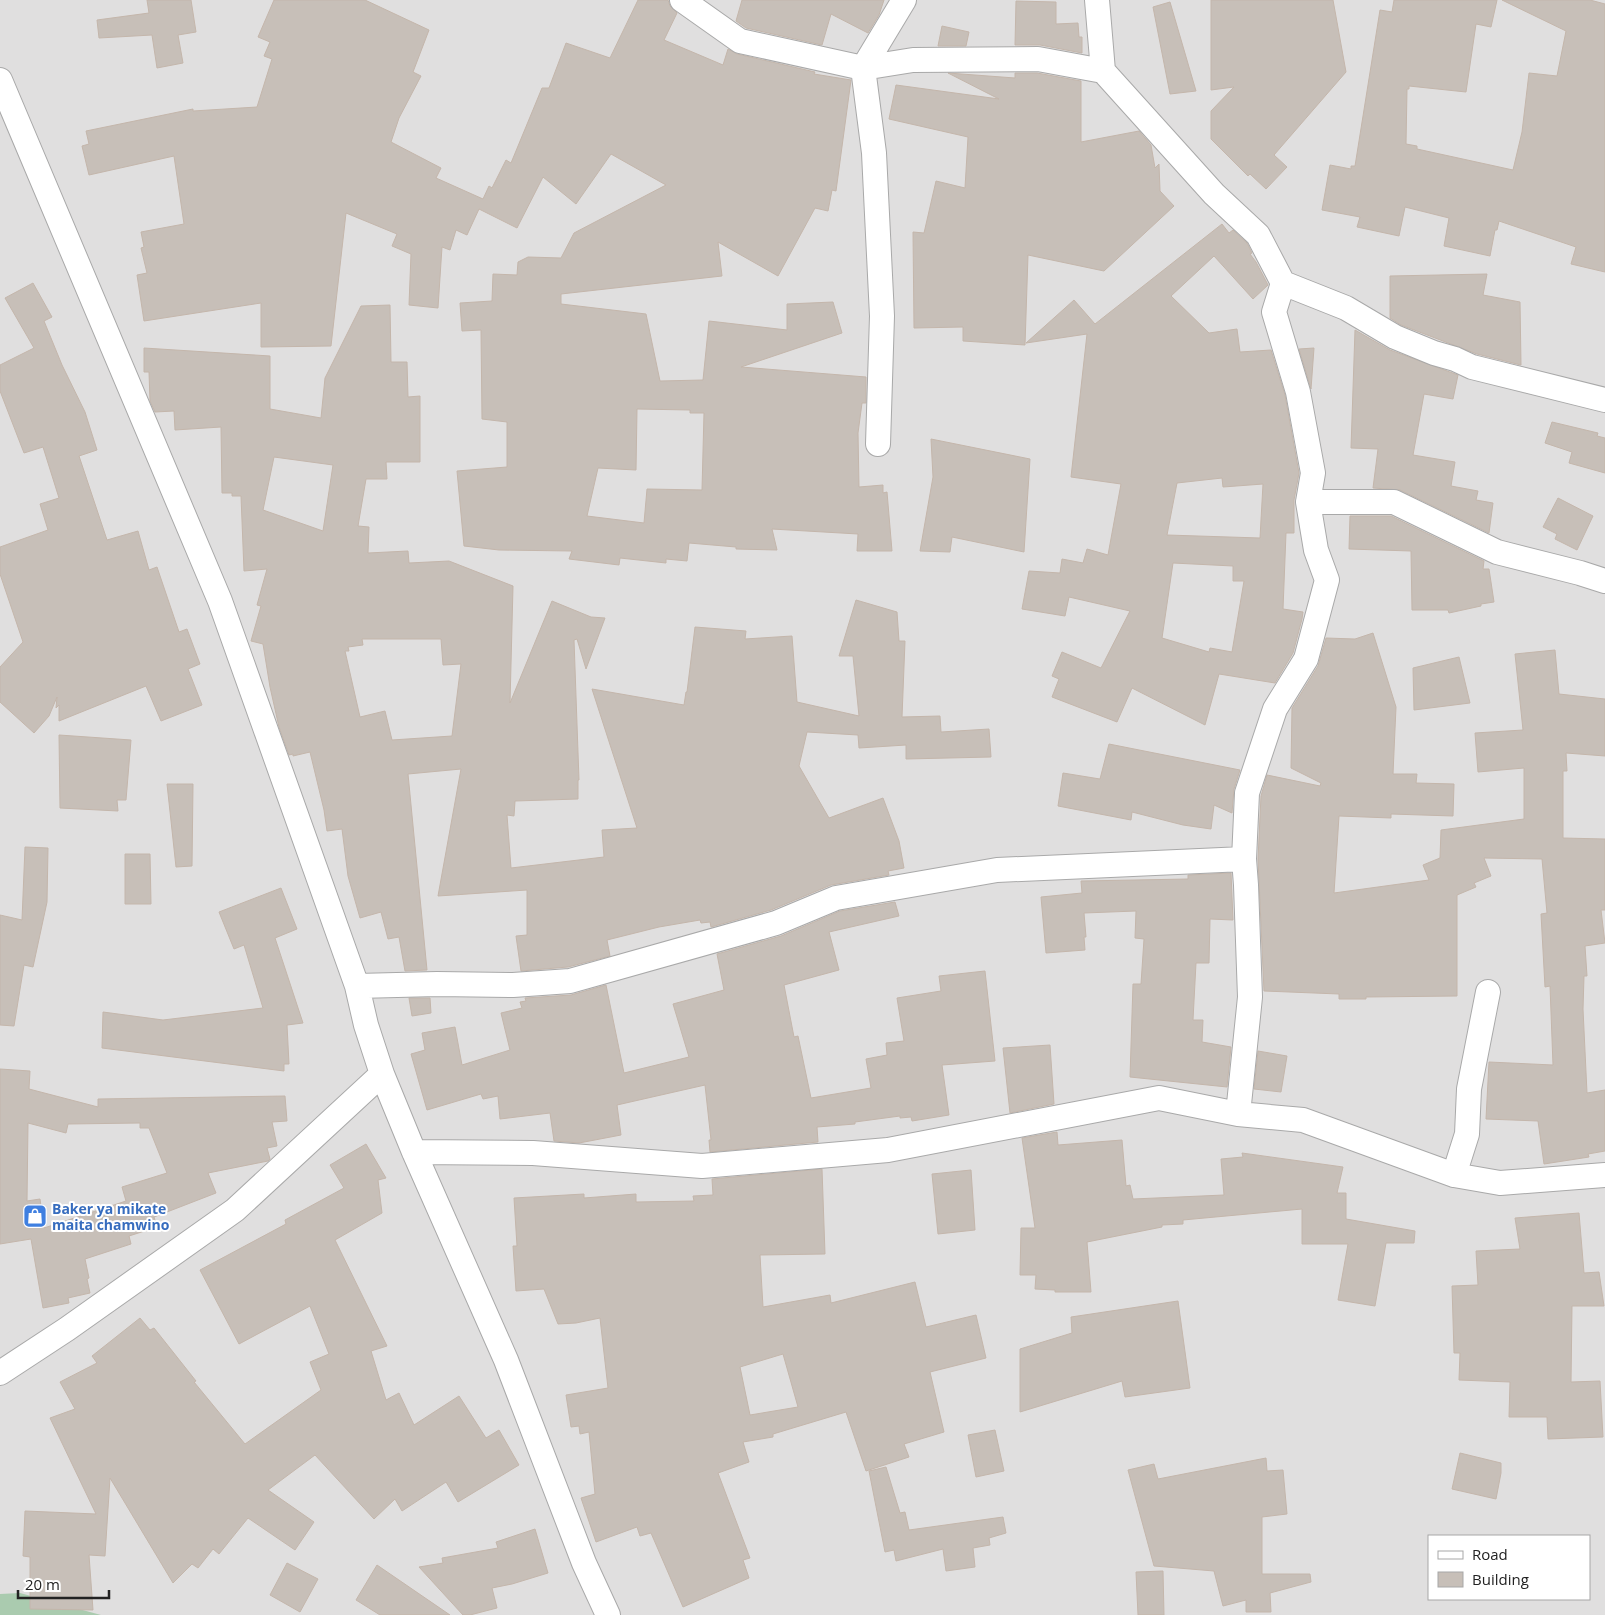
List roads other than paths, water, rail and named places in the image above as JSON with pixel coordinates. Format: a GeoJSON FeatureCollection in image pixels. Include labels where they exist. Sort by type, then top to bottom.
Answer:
{"type":"FeatureCollection","features":[{"type":"Feature","properties":{"kind":"street"},"geometry":{"type":"LineString","coordinates":[[682,0],[740,41],[863,68],[913,60],[1038,59],[1103,71]]}},
{"type":"Feature","properties":{"kind":"street"},"geometry":{"type":"LineString","coordinates":[[878,444],[882,316],[874,153],[863,68],[904,0]]}},
{"type":"Feature","properties":{"kind":"street"},"geometry":{"type":"LineString","coordinates":[[1097,0],[1103,71],[1214,194],[1258,234],[1282,283],[1274,312],[1298,392],[1313,473],[1308,502],[1316,550],[1327,580],[1306,659],[1275,709],[1247,793],[1244,859],[1250,997],[1238,1114]]}},
{"type":"Feature","properties":{"kind":"street"},"geometry":{"type":"LineString","coordinates":[[1,85],[220,601],[357,986],[366,1025],[382,1074],[414,1152],[506,1360],[584,1563],[608,1615]]}},
{"type":"Feature","properties":{"kind":"street"},"geometry":{"type":"LineString","coordinates":[[1282,283],[1346,308],[1395,337],[1434,353],[1456,359],[1472,367],[1605,400]]}},
{"type":"Feature","properties":{"kind":"street"},"geometry":{"type":"LineString","coordinates":[[1308,502],[1394,502],[1497,552],[1605,581]]}},
{"type":"Feature","properties":{"kind":"street"},"geometry":{"type":"LineString","coordinates":[[357,986],[513,985],[570,981],[776,923],[836,898],[997,870],[1244,859]]}},
{"type":"Feature","properties":{"kind":"street"},"geometry":{"type":"LineString","coordinates":[[1454,1175],[1468,1134],[1469,1089],[1488,992]]}},
{"type":"Feature","properties":{"kind":"street"},"geometry":{"type":"LineString","coordinates":[[0,1373],[68,1329],[235,1210],[382,1074]]}},
{"type":"Feature","properties":{"kind":"street"},"geometry":{"type":"LineString","coordinates":[[414,1152],[533,1154],[702,1166],[888,1150],[1159,1098],[1238,1114],[1303,1120],[1454,1175],[1500,1183],[1605,1176]]}},
{"type":"Feature","properties":{"kind":"place","name":"Baker ya mikate maita chamwino"},"geometry":{"type":"Point","coordinates":[35,1216]}}]}
